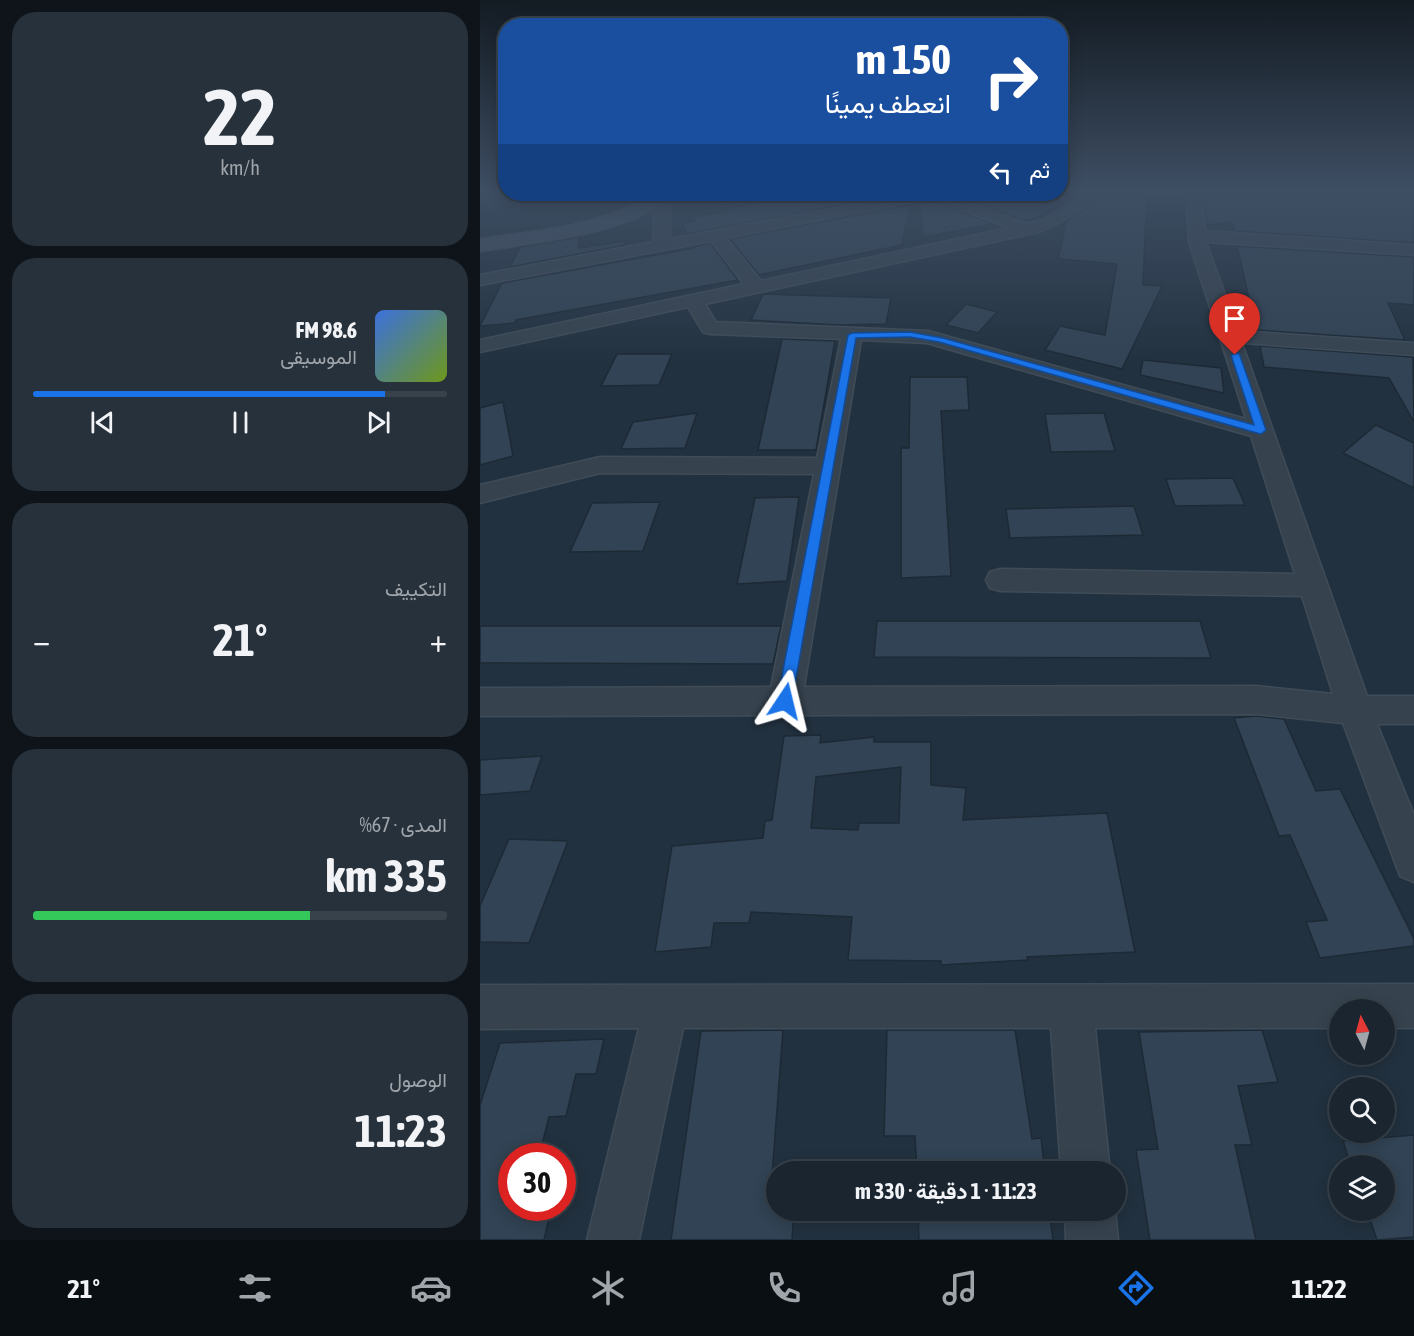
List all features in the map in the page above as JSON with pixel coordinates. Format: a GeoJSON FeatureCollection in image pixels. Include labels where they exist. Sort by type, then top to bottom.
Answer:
{"type":"FeatureCollection","features":[{"type":"Feature","properties":{"kind":"street"},"geometry":{"type":"LineString","coordinates":[[480,280],[652,249]]}},
{"type":"Feature","properties":{"kind":"street"},"geometry":{"type":"LineString","coordinates":[[726,249],[756,287]]}},
{"type":"Feature","properties":{"kind":"street"},"geometry":{"type":"LineString","coordinates":[[480,346],[937,249]]}},
{"type":"Feature","properties":{"kind":"street"},"geometry":{"type":"LineString","coordinates":[[1201,249],[1355,710],[1414,863]]}},
{"type":"Feature","properties":{"kind":"street"},"geometry":{"type":"LineString","coordinates":[[1396,249],[1414,250]]}},
{"type":"Feature","properties":{"kind":"street"},"geometry":{"type":"LineString","coordinates":[[693,300],[710,328],[852,335],[910,334],[928,337],[1261,430]]}},
{"type":"Feature","properties":{"kind":"street"},"geometry":{"type":"LineString","coordinates":[[785,701],[852,335]]}},
{"type":"Feature","properties":{"kind":"street"},"geometry":{"type":"LineString","coordinates":[[1229,336],[1414,349]]}},
{"type":"Feature","properties":{"kind":"street"},"geometry":{"type":"LineString","coordinates":[[480,494],[600,465],[828,466]]}},
{"type":"Feature","properties":{"kind":"street"},"geometry":{"type":"LineString","coordinates":[[1000,580],[1313,585]]}},
{"type":"Feature","properties":{"kind":"street"},"geometry":{"type":"LineString","coordinates":[[480,702],[1256,700],[1355,710],[1414,710]]}},
{"type":"Feature","properties":{"kind":"street"},"geometry":{"type":"LineString","coordinates":[[1071,1006],[1085,1161]]}},
{"type":"Feature","properties":{"kind":"street"},"geometry":{"type":"LineString","coordinates":[[480,1007],[1414,1006]]}},
{"type":"Feature","properties":{"kind":"street"},"geometry":{"type":"LineString","coordinates":[[613,1240],[666,1007]]}},
{"type":"Feature","properties":{"kind":"street"},"geometry":{"type":"LineString","coordinates":[[1091,1221],[1092,1240]]}},
{"type":"Feature","properties":{"kind":"building"},"geometry":{"type":"Polygon","coordinates":[[[519,249],[605,249],[510,267],[519,249]]]}},
{"type":"Feature","properties":{"kind":"building"},"geometry":{"type":"Polygon","coordinates":[[[689,249],[714,249],[738,280],[516,320],[515,323],[480,326],[502,283],[689,249]]]}},
{"type":"Feature","properties":{"kind":"building"},"geometry":{"type":"Polygon","coordinates":[[[738,249],[884,249],[759,275],[738,249]]]}},
{"type":"Feature","properties":{"kind":"building"},"geometry":{"type":"Polygon","coordinates":[[[1060,249],[1145,249],[1143,285],[1162,286],[1122,369],[1045,350],[1060,326],[1105,335],[1117,264],[1058,259],[1060,249]]]}},
{"type":"Feature","properties":{"kind":"building"},"geometry":{"type":"Polygon","coordinates":[[[1238,249],[1283,249],[1414,257],[1414,305],[1388,303],[1405,340],[1256,330],[1238,249]]]}},
{"type":"Feature","properties":{"kind":"building"},"geometry":{"type":"Polygon","coordinates":[[[763,294],[891,298],[886,324],[838,325],[751,320],[763,294]]]}},
{"type":"Feature","properties":{"kind":"building"},"geometry":{"type":"Polygon","coordinates":[[[966,304],[997,312],[978,333],[946,325],[966,304]]]}},
{"type":"Feature","properties":{"kind":"building"},"geometry":{"type":"Polygon","coordinates":[[[782,339],[835,341],[816,450],[758,450],[782,339]]]}},
{"type":"Feature","properties":{"kind":"building"},"geometry":{"type":"Polygon","coordinates":[[[1260,346],[1413,357],[1414,422],[1389,378],[1264,367],[1260,346]]]}},
{"type":"Feature","properties":{"kind":"building"},"geometry":{"type":"Polygon","coordinates":[[[617,354],[672,354],[659,385],[601,386],[617,354]]]}},
{"type":"Feature","properties":{"kind":"building"},"geometry":{"type":"Polygon","coordinates":[[[1143,360],[1221,368],[1224,393],[1140,375],[1143,360]]]}},
{"type":"Feature","properties":{"kind":"building"},"geometry":{"type":"Polygon","coordinates":[[[910,377],[967,377],[969,410],[941,411],[951,576],[901,578],[901,448],[909,448],[910,377]]]}},
{"type":"Feature","properties":{"kind":"building"},"geometry":{"type":"Polygon","coordinates":[[[503,402],[513,456],[480,465],[480,408],[503,402]]]}},
{"type":"Feature","properties":{"kind":"building"},"geometry":{"type":"Polygon","coordinates":[[[697,413],[685,448],[621,449],[633,422],[697,413]]]}},
{"type":"Feature","properties":{"kind":"building"},"geometry":{"type":"Polygon","coordinates":[[[1104,413],[1115,451],[1051,452],[1045,414],[1104,413]]]}},
{"type":"Feature","properties":{"kind":"building"},"geometry":{"type":"Polygon","coordinates":[[[1376,425],[1414,443],[1414,488],[1343,453],[1376,425]]]}},
{"type":"Feature","properties":{"kind":"building"},"geometry":{"type":"Polygon","coordinates":[[[1233,478],[1245,505],[1175,506],[1166,479],[1233,478]]]}},
{"type":"Feature","properties":{"kind":"building"},"geometry":{"type":"Polygon","coordinates":[[[799,497],[787,581],[737,584],[755,498],[799,497]]]}},
{"type":"Feature","properties":{"kind":"building"},"geometry":{"type":"Polygon","coordinates":[[[660,502],[643,551],[570,552],[592,503],[660,502]]]}},
{"type":"Feature","properties":{"kind":"building"},"geometry":{"type":"Polygon","coordinates":[[[1134,506],[1143,535],[1010,538],[1006,509],[1134,506]]]}},
{"type":"Feature","properties":{"kind":"building"},"geometry":{"type":"Polygon","coordinates":[[[877,621],[1200,621],[1211,658],[874,657],[877,621]]]}},
{"type":"Feature","properties":{"kind":"building"},"geometry":{"type":"Polygon","coordinates":[[[480,626],[781,626],[773,664],[480,663],[480,626]]]}},
{"type":"Feature","properties":{"kind":"building"},"geometry":{"type":"Polygon","coordinates":[[[1256,716],[1284,719],[1316,791],[1340,789],[1414,939],[1414,946],[1320,958],[1306,922],[1327,920],[1290,835],[1279,836],[1234,718],[1256,716]]]}},
{"type":"Feature","properties":{"kind":"building"},"geometry":{"type":"Polygon","coordinates":[[[821,735],[820,743],[874,737],[874,742],[931,742],[931,785],[966,788],[963,820],[1107,813],[1135,952],[1027,957],[1028,960],[941,965],[941,961],[848,960],[852,917],[751,912],[749,923],[714,923],[711,947],[655,952],[672,846],[763,838],[765,821],[772,820],[784,736],[821,735]],[[901,767],[816,777],[811,828],[858,830],[859,823],[899,823],[901,767]]]}},
{"type":"Feature","properties":{"kind":"building"},"geometry":{"type":"Polygon","coordinates":[[[542,756],[530,791],[480,795],[480,760],[542,756]]]}},
{"type":"Feature","properties":{"kind":"building"},"geometry":{"type":"Polygon","coordinates":[[[509,839],[568,841],[529,943],[480,942],[480,906],[509,839]]]}},
{"type":"Feature","properties":{"kind":"building"},"geometry":{"type":"Polygon","coordinates":[[[783,1030],[773,1161],[766,1161],[766,1221],[793,1221],[792,1240],[671,1240],[701,1031],[783,1030]]]}},
{"type":"Feature","properties":{"kind":"building"},"geometry":{"type":"Polygon","coordinates":[[[887,1030],[1015,1030],[1032,1139],[1041,1138],[1044,1161],[916,1161],[915,1136],[884,1136],[887,1030]]]}},
{"type":"Feature","properties":{"kind":"building"},"geometry":{"type":"Polygon","coordinates":[[[1262,1030],[1278,1082],[1238,1086],[1252,1145],[1235,1145],[1256,1240],[1150,1240],[1136,1150],[1158,1149],[1139,1032],[1262,1030]]]}},
{"type":"Feature","properties":{"kind":"building"},"geometry":{"type":"Polygon","coordinates":[[[604,1039],[596,1074],[576,1074],[566,1116],[549,1117],[542,1143],[498,1143],[498,1221],[548,1221],[544,1240],[480,1240],[480,1105],[500,1043],[604,1039]]]}},
{"type":"Feature","properties":{"kind":"building"},"geometry":{"type":"Polygon","coordinates":[[[1414,1135],[1414,1237],[1377,1240],[1371,1221],[1395,1221],[1395,1155],[1347,1155],[1344,1143],[1395,1143],[1395,1137],[1414,1135]]]}},
{"type":"Feature","properties":{"kind":"building"},"geometry":{"type":"Polygon","coordinates":[[[918,1221],[1050,1221],[1053,1240],[919,1240],[918,1221]]]}},
{"type":"Feature","properties":{"kind":"route"},"geometry":{"type":"LineString","coordinates":[[785,701],[852,335],[910,334],[928,337],[1261,430],[1235,355]]}}]}
